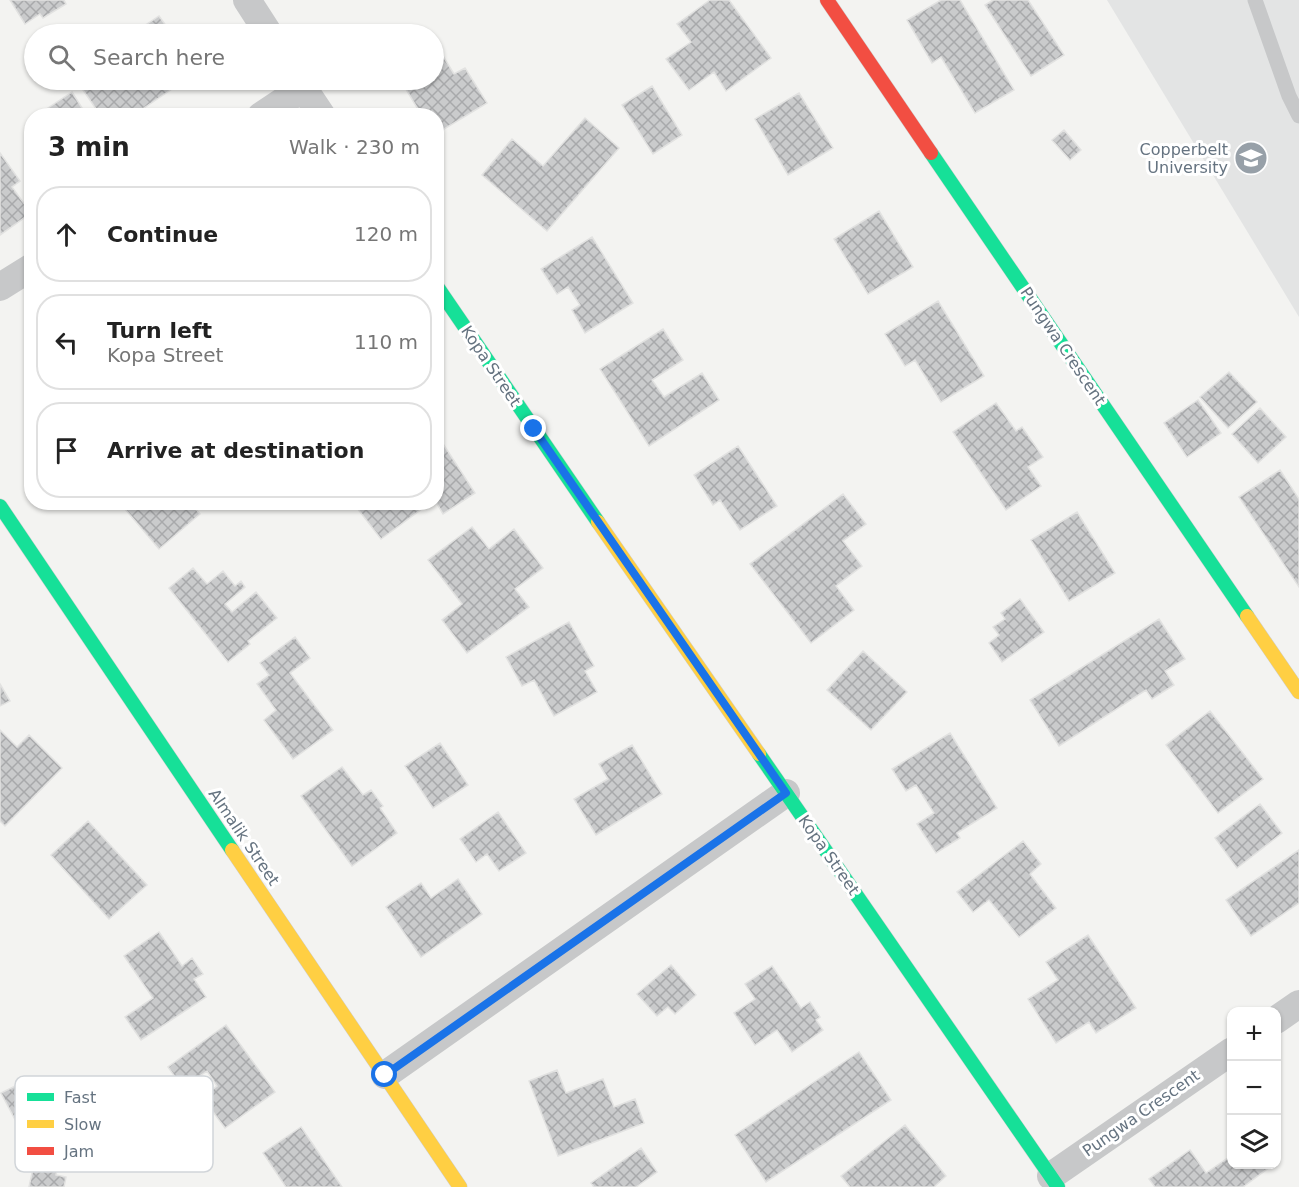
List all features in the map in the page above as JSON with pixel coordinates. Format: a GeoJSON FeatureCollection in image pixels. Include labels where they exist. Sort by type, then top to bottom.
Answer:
{"type":"FeatureCollection","features":[{"type":"Feature","properties":{"kind":"street"},"geometry":{"type":"LineString","coordinates":[[247,0],[263,24]]}},
{"type":"Feature","properties":{"kind":"street","name":"Pungwa Crescent"},"geometry":{"type":"LineString","coordinates":[[827,0],[1299,692]]}},
{"type":"Feature","properties":{"kind":"street"},"geometry":{"type":"LineString","coordinates":[[271,108],[294,90]]}},
{"type":"Feature","properties":{"kind":"street"},"geometry":{"type":"LineString","coordinates":[[305,90],[317,108]]}},
{"type":"Feature","properties":{"kind":"street"},"geometry":{"type":"LineString","coordinates":[[0,287],[24,272]]}},
{"type":"Feature","properties":{"kind":"street","name":"Kopa Street"},"geometry":{"type":"LineString","coordinates":[[444,297],[1055,1181]]}},
{"type":"Feature","properties":{"kind":"street","name":"Almalik Street"},"geometry":{"type":"LineString","coordinates":[[0,506],[460,1187]]}},
{"type":"Feature","properties":{"kind":"street"},"geometry":{"type":"LineString","coordinates":[[385,1075],[786,793]]}},
{"type":"Feature","properties":{"kind":"street"},"geometry":{"type":"LineString","coordinates":[[1281,1017],[1299,1004]]}},
{"type":"Feature","properties":{"kind":"street","name":"Pungwa Crescent"},"geometry":{"type":"LineString","coordinates":[[1055,1181],[1227,1055]]}},
{"type":"Feature","properties":{"kind":"lane"},"geometry":{"type":"LineString","coordinates":[[1255,0],[1289,96],[1299,116]]}},
{"type":"Feature","properties":{"kind":"shaded area","name":"Copperbelt University"},"geometry":{"type":"Polygon","coordinates":[[[1107,0],[1299,0],[1299,317],[1107,0]]]}},
{"type":"Feature","properties":{"kind":"building"},"geometry":{"type":"Polygon","coordinates":[[[10,0],[64,0],[66,4],[43,18],[40,14],[25,24],[10,0]]]}},
{"type":"Feature","properties":{"kind":"building"},"geometry":{"type":"Polygon","coordinates":[[[710,0],[729,0],[771,58],[726,91],[714,72],[689,90],[666,59],[691,42],[677,24],[710,0]]]}},
{"type":"Feature","properties":{"kind":"building"},"geometry":{"type":"Polygon","coordinates":[[[941,0],[960,0],[1014,90],[975,113],[941,57],[932,63],[907,20],[941,0]]]}},
{"type":"Feature","properties":{"kind":"building"},"geometry":{"type":"Polygon","coordinates":[[[993,0],[1028,0],[1064,55],[1031,76],[985,5],[993,0]]]}},
{"type":"Feature","properties":{"kind":"building"},"geometry":{"type":"Polygon","coordinates":[[[159,16],[165,24],[147,24],[159,16]]]}},
{"type":"Feature","properties":{"kind":"building"},"geometry":{"type":"Polygon","coordinates":[[[444,58],[454,74],[465,68],[487,103],[444,129],[444,108],[417,108],[406,90],[444,90],[444,58]]]}},
{"type":"Feature","properties":{"kind":"building"},"geometry":{"type":"Polygon","coordinates":[[[652,86],[682,135],[653,154],[622,105],[652,86]]]}},
{"type":"Feature","properties":{"kind":"building"},"geometry":{"type":"Polygon","coordinates":[[[83,90],[171,90],[144,108],[95,108],[83,90]]]}},
{"type":"Feature","properties":{"kind":"building"},"geometry":{"type":"Polygon","coordinates":[[[72,92],[82,108],[48,108],[72,92]]]}},
{"type":"Feature","properties":{"kind":"building"},"geometry":{"type":"Polygon","coordinates":[[[799,93],[833,148],[788,175],[755,119],[799,93]]]}},
{"type":"Feature","properties":{"kind":"building"},"geometry":{"type":"Polygon","coordinates":[[[585,118],[619,148],[547,231],[482,175],[512,139],[543,166],[585,118]]]}},
{"type":"Feature","properties":{"kind":"building"},"geometry":{"type":"Polygon","coordinates":[[[1064,130],[1081,150],[1070,160],[1052,140],[1064,130]]]}},
{"type":"Feature","properties":{"kind":"building"},"geometry":{"type":"Polygon","coordinates":[[[0,153],[20,181],[12,187],[24,203],[24,218],[0,235],[0,153]]]}},
{"type":"Feature","properties":{"kind":"building"},"geometry":{"type":"Polygon","coordinates":[[[879,211],[913,267],[868,294],[834,239],[879,211]]]}},
{"type":"Feature","properties":{"kind":"building"},"geometry":{"type":"Polygon","coordinates":[[[592,237],[633,303],[585,333],[572,310],[580,305],[568,287],[557,294],[541,269],[592,237]]]}},
{"type":"Feature","properties":{"kind":"building"},"geometry":{"type":"Polygon","coordinates":[[[938,301],[984,376],[941,402],[915,360],[905,366],[885,334],[938,301]]]}},
{"type":"Feature","properties":{"kind":"building"},"geometry":{"type":"Polygon","coordinates":[[[663,329],[683,360],[652,380],[664,397],[702,373],[719,400],[649,446],[600,369],[663,329]]]}},
{"type":"Feature","properties":{"kind":"building"},"geometry":{"type":"Polygon","coordinates":[[[1229,372],[1257,402],[1228,428],[1200,397],[1229,372]]]}},
{"type":"Feature","properties":{"kind":"building"},"geometry":{"type":"Polygon","coordinates":[[[1198,400],[1221,433],[1187,457],[1164,423],[1198,400]]]}},
{"type":"Feature","properties":{"kind":"building"},"geometry":{"type":"Polygon","coordinates":[[[996,403],[1016,431],[1022,427],[1043,457],[1028,467],[1041,486],[1006,510],[953,432],[996,403]]]}},
{"type":"Feature","properties":{"kind":"building"},"geometry":{"type":"Polygon","coordinates":[[[1260,408],[1286,437],[1258,463],[1232,434],[1260,408]]]}},
{"type":"Feature","properties":{"kind":"building"},"geometry":{"type":"Polygon","coordinates":[[[444,445],[475,493],[443,514],[441,510],[444,510],[444,445]]]}},
{"type":"Feature","properties":{"kind":"building"},"geometry":{"type":"Polygon","coordinates":[[[738,446],[777,506],[740,530],[720,500],[713,505],[694,475],[738,446]]]}},
{"type":"Feature","properties":{"kind":"building"},"geometry":{"type":"Polygon","coordinates":[[[1280,470],[1299,499],[1299,587],[1239,497],[1280,470]]]}},
{"type":"Feature","properties":{"kind":"building"},"geometry":{"type":"Polygon","coordinates":[[[843,494],[866,524],[843,541],[862,566],[836,586],[854,610],[811,643],[750,564],[843,494]]]}},
{"type":"Feature","properties":{"kind":"building"},"geometry":{"type":"Polygon","coordinates":[[[126,510],[197,510],[200,514],[159,549],[126,510]]]}},
{"type":"Feature","properties":{"kind":"building"},"geometry":{"type":"Polygon","coordinates":[[[359,510],[421,510],[381,539],[359,510]]]}},
{"type":"Feature","properties":{"kind":"building"},"geometry":{"type":"Polygon","coordinates":[[[1077,512],[1115,573],[1069,601],[1031,540],[1077,512]]]}},
{"type":"Feature","properties":{"kind":"building"},"geometry":{"type":"Polygon","coordinates":[[[472,527],[489,549],[514,529],[543,568],[515,589],[529,607],[467,653],[442,620],[462,604],[428,560],[472,527]]]}},
{"type":"Feature","properties":{"kind":"building"},"geometry":{"type":"Polygon","coordinates":[[[193,568],[207,584],[223,571],[235,586],[241,581],[245,587],[225,604],[232,612],[256,592],[277,618],[248,641],[250,644],[228,662],[169,588],[193,568]]]}},
{"type":"Feature","properties":{"kind":"building"},"geometry":{"type":"Polygon","coordinates":[[[1020,599],[1044,632],[1002,662],[989,643],[999,635],[993,627],[1005,619],[1001,613],[1020,599]]]}},
{"type":"Feature","properties":{"kind":"building"},"geometry":{"type":"Polygon","coordinates":[[[1159,619],[1185,659],[1165,671],[1174,685],[1152,699],[1146,690],[1059,746],[1030,700],[1159,619]]]}},
{"type":"Feature","properties":{"kind":"building"},"geometry":{"type":"Polygon","coordinates":[[[569,622],[594,666],[585,671],[597,692],[554,716],[534,680],[522,686],[506,657],[569,622]]]}},
{"type":"Feature","properties":{"kind":"building"},"geometry":{"type":"Polygon","coordinates":[[[295,637],[310,658],[290,673],[333,730],[293,759],[264,720],[276,710],[257,684],[269,675],[260,663],[295,637]]]}},
{"type":"Feature","properties":{"kind":"building"},"geometry":{"type":"Polygon","coordinates":[[[863,651],[907,692],[871,730],[827,690],[863,651]]]}},
{"type":"Feature","properties":{"kind":"building"},"geometry":{"type":"Polygon","coordinates":[[[0,684],[10,701],[0,706],[0,684]]]}},
{"type":"Feature","properties":{"kind":"building"},"geometry":{"type":"Polygon","coordinates":[[[1210,711],[1263,779],[1218,813],[1166,745],[1210,711]]]}},
{"type":"Feature","properties":{"kind":"building"},"geometry":{"type":"Polygon","coordinates":[[[0,730],[17,747],[29,735],[62,768],[5,826],[0,821],[0,730]]]}},
{"type":"Feature","properties":{"kind":"building"},"geometry":{"type":"Polygon","coordinates":[[[950,733],[997,808],[957,833],[960,838],[936,853],[917,824],[934,813],[916,785],[906,791],[892,769],[950,733]]]}},
{"type":"Feature","properties":{"kind":"building"},"geometry":{"type":"Polygon","coordinates":[[[440,743],[468,785],[433,808],[405,766],[440,743]]]}},
{"type":"Feature","properties":{"kind":"building"},"geometry":{"type":"Polygon","coordinates":[[[632,745],[662,794],[596,835],[574,799],[608,779],[599,764],[632,745]]]}},
{"type":"Feature","properties":{"kind":"building"},"geometry":{"type":"Polygon","coordinates":[[[342,767],[363,795],[371,790],[383,806],[380,808],[397,833],[352,866],[301,796],[342,767]]]}},
{"type":"Feature","properties":{"kind":"building"},"geometry":{"type":"Polygon","coordinates":[[[1260,804],[1282,833],[1237,868],[1215,838],[1260,804]]]}},
{"type":"Feature","properties":{"kind":"building"},"geometry":{"type":"Polygon","coordinates":[[[498,812],[526,853],[499,871],[487,854],[476,862],[460,839],[498,812]]]}},
{"type":"Feature","properties":{"kind":"building"},"geometry":{"type":"Polygon","coordinates":[[[88,821],[147,885],[109,919],[51,855],[88,821]]]}},
{"type":"Feature","properties":{"kind":"building"},"geometry":{"type":"Polygon","coordinates":[[[1023,841],[1041,864],[1030,874],[1056,908],[1019,937],[989,900],[973,912],[957,892],[1023,841]]]}},
{"type":"Feature","properties":{"kind":"building"},"geometry":{"type":"Polygon","coordinates":[[[1299,850],[1299,903],[1251,936],[1226,900],[1299,850]]]}},
{"type":"Feature","properties":{"kind":"building"},"geometry":{"type":"Polygon","coordinates":[[[458,879],[482,914],[421,957],[386,907],[421,883],[431,898],[458,879]]]}},
{"type":"Feature","properties":{"kind":"building"},"geometry":{"type":"Polygon","coordinates":[[[159,932],[182,966],[192,958],[203,974],[194,979],[206,997],[141,1040],[125,1017],[153,998],[124,956],[159,932]]]}},
{"type":"Feature","properties":{"kind":"building"},"geometry":{"type":"Polygon","coordinates":[[[1088,935],[1136,1008],[1096,1033],[1089,1022],[1056,1043],[1028,999],[1058,980],[1046,962],[1088,935]]]}},
{"type":"Feature","properties":{"kind":"building"},"geometry":{"type":"Polygon","coordinates":[[[671,965],[696,995],[675,1014],[668,1007],[657,1016],[637,994],[671,965]]]}},
{"type":"Feature","properties":{"kind":"building"},"geometry":{"type":"Polygon","coordinates":[[[772,966],[801,1008],[810,1002],[820,1017],[816,1020],[823,1030],[792,1052],[777,1030],[755,1045],[734,1013],[755,999],[745,984],[772,966]]]}},
{"type":"Feature","properties":{"kind":"building"},"geometry":{"type":"Polygon","coordinates":[[[226,1025],[275,1092],[225,1128],[213,1112],[213,1089],[217,1086],[213,1076],[207,1071],[200,1076],[174,1076],[168,1067],[226,1025]]]}},
{"type":"Feature","properties":{"kind":"building"},"geometry":{"type":"Polygon","coordinates":[[[859,1052],[891,1100],[766,1182],[735,1135],[859,1052]]]}},
{"type":"Feature","properties":{"kind":"building"},"geometry":{"type":"Polygon","coordinates":[[[557,1070],[566,1093],[603,1079],[614,1107],[635,1099],[644,1123],[558,1156],[529,1081],[557,1070]]]}},
{"type":"Feature","properties":{"kind":"building"},"geometry":{"type":"Polygon","coordinates":[[[15,1086],[15,1120],[1,1093],[15,1086]]]}},
{"type":"Feature","properties":{"kind":"building"},"geometry":{"type":"Polygon","coordinates":[[[905,1125],[946,1176],[934,1187],[850,1187],[841,1176],[905,1125]]]}},
{"type":"Feature","properties":{"kind":"building"},"geometry":{"type":"Polygon","coordinates":[[[301,1127],[342,1187],[286,1187],[263,1153],[301,1127]]]}},
{"type":"Feature","properties":{"kind":"building"},"geometry":{"type":"Polygon","coordinates":[[[641,1148],[657,1172],[636,1187],[594,1187],[591,1183],[641,1148]]]}},
{"type":"Feature","properties":{"kind":"building"},"geometry":{"type":"Polygon","coordinates":[[[1190,1150],[1206,1173],[1227,1158],[1227,1169],[1267,1169],[1243,1187],[1155,1187],[1149,1179],[1190,1150]]]}},
{"type":"Feature","properties":{"kind":"building"},"geometry":{"type":"Polygon","coordinates":[[[32,1172],[57,1172],[56,1175],[66,1177],[64,1187],[29,1187],[32,1172]]]}},
{"type":"Feature","properties":{"kind":"traffic: fast"},"geometry":{"type":"LineString","coordinates":[[931,153],[1247,616]]}},
{"type":"Feature","properties":{"kind":"traffic: fast"},"geometry":{"type":"LineString","coordinates":[[444,297],[598,522]]}},
{"type":"Feature","properties":{"kind":"traffic: fast"},"geometry":{"type":"LineString","coordinates":[[0,506],[232,850]]}},
{"type":"Feature","properties":{"kind":"traffic: fast"},"geometry":{"type":"LineString","coordinates":[[759,754],[1058,1187]]}},
{"type":"Feature","properties":{"kind":"traffic: slow"},"geometry":{"type":"LineString","coordinates":[[598,522],[759,754]]}},
{"type":"Feature","properties":{"kind":"traffic: slow"},"geometry":{"type":"LineString","coordinates":[[1247,616],[1299,692]]}},
{"type":"Feature","properties":{"kind":"traffic: slow"},"geometry":{"type":"LineString","coordinates":[[232,850],[460,1187]]}},
{"type":"Feature","properties":{"kind":"traffic: jam"},"geometry":{"type":"LineString","coordinates":[[827,0],[931,153]]}},
{"type":"Feature","properties":{"kind":"place","name":"Copperbelt University"},"geometry":{"type":"Point","coordinates":[1251,158]}},
{"type":"Feature","properties":{"kind":"route"},"geometry":{"type":"LineString","coordinates":[[385,1075],[786,793],[534,429]]}}]}
